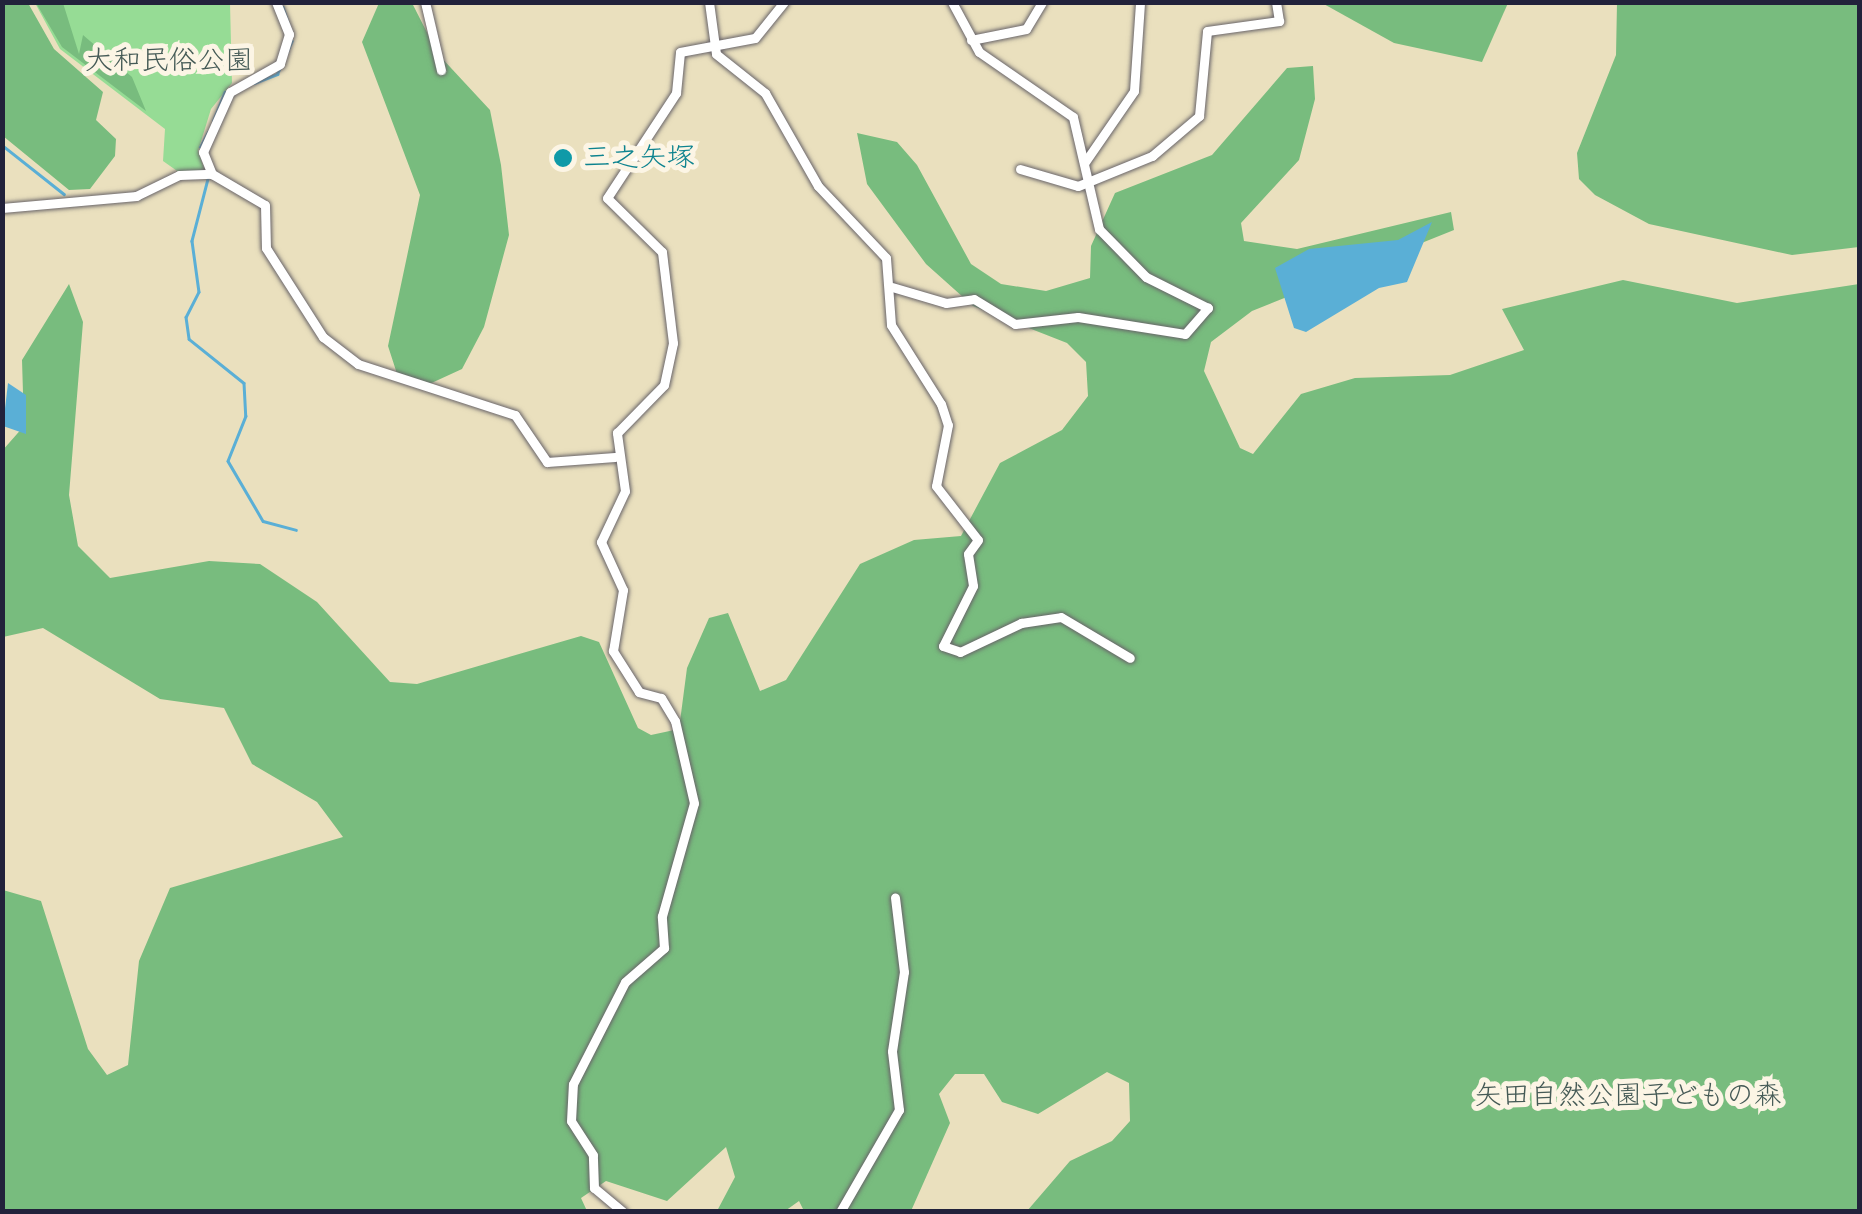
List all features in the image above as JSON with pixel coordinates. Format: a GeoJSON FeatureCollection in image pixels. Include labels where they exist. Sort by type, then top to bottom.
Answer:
{"type":"FeatureCollection","features":[{"type":"Feature","properties":{"kind":"street"},"geometry":{"type":"LineString","coordinates":[[212,174],[203,146],[226,97],[272,73],[286,52],[276,2]]}},
{"type":"Feature","properties":{"kind":"street"},"geometry":{"type":"LineString","coordinates":[[424,2],[441,70]]}},
{"type":"Feature","properties":{"kind":"street"},"geometry":{"type":"LineString","coordinates":[[709,2],[714,49],[794,131],[818,186],[886,258],[892,287],[891,325],[948,424],[936,486],[978,540],[968,554],[973,586],[943,646],[960,652],[1021,623],[1061,617],[1130,658]]}},
{"type":"Feature","properties":{"kind":"street"},"geometry":{"type":"LineString","coordinates":[[623,1212],[594,1188],[593,1154],[571,1121],[573,1084],[625,982],[664,948],[662,916],[694,803],[675,721],[661,698],[639,692],[612,651],[623,590],[601,542],[626,492],[615,457],[618,426],[649,408],[667,380],[672,343],[662,252],[607,198],[676,93],[680,52],[714,49],[755,38],[784,2]]}},
{"type":"Feature","properties":{"kind":"street"},"geometry":{"type":"LineString","coordinates":[[892,287],[946,304],[974,298],[1015,324],[1078,318],[1185,334],[1208,308],[1146,276],[1100,230],[1094,176],[1068,108],[971,40],[952,2]]}},
{"type":"Feature","properties":{"kind":"street"},"geometry":{"type":"LineString","coordinates":[[971,40],[1026,29],[1042,2]]}},
{"type":"Feature","properties":{"kind":"street"},"geometry":{"type":"LineString","coordinates":[[1086,162],[1134,91],[1140,2]]}},
{"type":"Feature","properties":{"kind":"street"},"geometry":{"type":"LineString","coordinates":[[1020,169],[1078,186],[1094,176],[1129,169],[1193,123],[1207,31],[1278,21],[1276,2]]}},
{"type":"Feature","properties":{"kind":"street"},"geometry":{"type":"LineString","coordinates":[[2,208],[136,196],[179,176],[212,174],[265,206],[266,248],[338,353],[515,415],[547,462],[615,457]]}},
{"type":"Feature","properties":{"kind":"street"},"geometry":{"type":"LineString","coordinates":[[840,1212],[899,1110],[892,1051],[904,972],[895,898]]}},
{"type":"Feature","properties":{"kind":"green space"},"geometry":{"type":"Polygon","coordinates":[[[2,3],[28,3],[54,49],[103,92],[96,120],[116,139],[115,156],[90,189],[69,190],[3,136],[2,3]]]}},
{"type":"Feature","properties":{"kind":"green space","name":"大和民俗公園"},"geometry":{"type":"Polygon","coordinates":[[[35,3],[230,3],[232,83],[211,109],[198,151],[205,171],[180,173],[163,161],[165,129],[60,49],[35,3]]]}},
{"type":"Feature","properties":{"kind":"green space"},"geometry":{"type":"Polygon","coordinates":[[[36,3],[63,3],[79,54],[83,35],[132,77],[146,111],[62,47],[36,3]]]}},
{"type":"Feature","properties":{"kind":"green space"},"geometry":{"type":"Polygon","coordinates":[[[379,3],[412,3],[438,54],[490,110],[501,165],[509,235],[484,327],[462,369],[425,386],[399,380],[388,346],[420,195],[362,42],[379,3]]]}},
{"type":"Feature","properties":{"kind":"green space"},"geometry":{"type":"Polygon","coordinates":[[[1322,3],[1508,3],[1482,62],[1394,43],[1322,3]]]}},
{"type":"Feature","properties":{"kind":"green space"},"geometry":{"type":"Polygon","coordinates":[[[1617,3],[1859,3],[1859,247],[1792,255],[1649,224],[1595,195],[1579,179],[1577,153],[1616,55],[1617,3]]]}},
{"type":"Feature","properties":{"kind":"green space","name":"矢田自然公園子どもの森"},"geometry":{"type":"Polygon","coordinates":[[[1313,66],[1315,99],[1299,160],[1241,223],[1244,241],[1297,249],[1451,212],[1454,230],[1252,311],[1211,342],[1204,371],[1240,448],[1253,454],[1301,394],[1355,378],[1450,375],[1524,350],[1502,309],[1623,280],[1737,303],[1859,284],[1859,1211],[1027,1211],[1070,1161],[1112,1141],[1130,1121],[1129,1083],[1107,1072],[1038,1114],[1002,1102],[984,1074],[955,1074],[939,1094],[950,1123],[911,1211],[804,1211],[799,1201],[785,1211],[717,1211],[735,1177],[726,1147],[667,1201],[606,1181],[581,1198],[587,1211],[3,1211],[3,890],[41,901],[88,1049],[107,1075],[128,1065],[139,961],[170,888],[343,837],[317,802],[252,764],[224,708],[160,699],[43,628],[3,637],[2,451],[24,426],[22,360],[69,284],[83,322],[69,495],[78,546],[110,578],[209,561],[260,564],[317,602],[390,682],[417,684],[581,636],[599,642],[638,728],[651,735],[679,729],[687,668],[709,618],[728,613],[760,691],[786,680],[860,564],[914,540],[961,536],[1000,463],[1062,430],[1088,396],[1086,362],[1067,343],[973,306],[926,264],[867,184],[857,133],[897,142],[917,165],[971,264],[1001,284],[1046,291],[1090,278],[1091,246],[1115,193],[1212,155],[1287,68],[1313,66]]]}},
{"type":"Feature","properties":{"kind":"water"},"geometry":{"type":"Polygon","coordinates":[[[1432,222],[1407,282],[1379,288],[1306,332],[1294,328],[1275,268],[1309,249],[1398,240],[1432,222]]]}},
{"type":"Feature","properties":{"kind":"water"},"geometry":{"type":"Polygon","coordinates":[[[8,383],[26,395],[26,434],[3,426],[8,383]]]}},
{"type":"Feature","properties":{"kind":"waterway"},"geometry":{"type":"LineString","coordinates":[[121,2],[140,2]]}},
{"type":"Feature","properties":{"kind":"waterway"},"geometry":{"type":"LineString","coordinates":[[283,7],[290,28]]}},
{"type":"Feature","properties":{"kind":"waterway"},"geometry":{"type":"LineString","coordinates":[[254,83],[277,74],[292,41]]}},
{"type":"Feature","properties":{"kind":"waterway"},"geometry":{"type":"LineString","coordinates":[[213,121],[225,92]]}},
{"type":"Feature","properties":{"kind":"waterway"},"geometry":{"type":"LineString","coordinates":[[200,147],[208,132]]}},
{"type":"Feature","properties":{"kind":"waterway"},"geometry":{"type":"LineString","coordinates":[[2,145],[64,194]]}},
{"type":"Feature","properties":{"kind":"waterway"},"geometry":{"type":"LineString","coordinates":[[208,179],[192,241],[199,292],[186,317],[189,339],[244,383],[246,416],[228,461],[263,521],[296,530]]}},
{"type":"Feature","properties":{"kind":"place","name":"三之矢塚"},"geometry":{"type":"Point","coordinates":[563,158]}}]}
